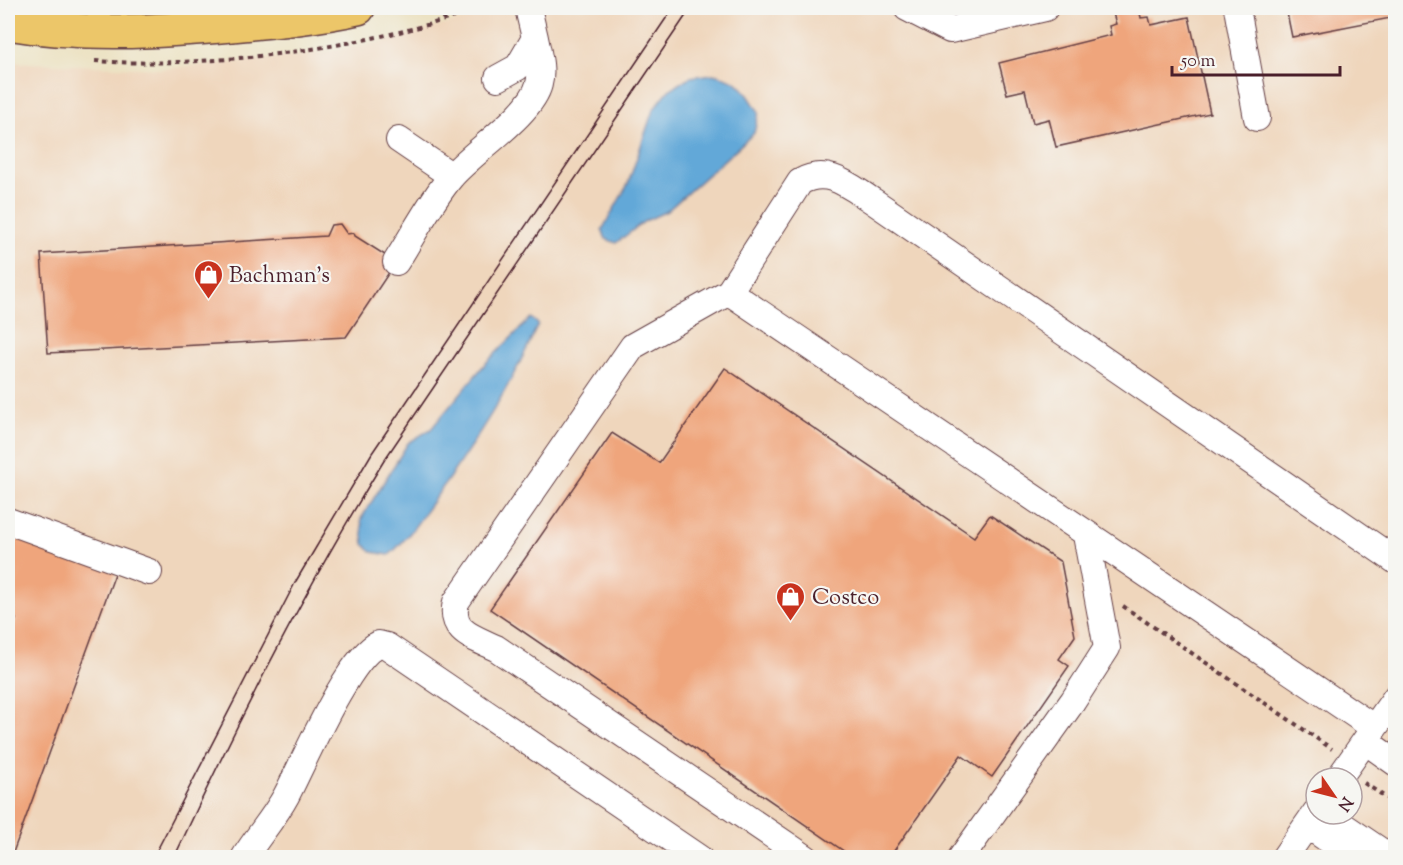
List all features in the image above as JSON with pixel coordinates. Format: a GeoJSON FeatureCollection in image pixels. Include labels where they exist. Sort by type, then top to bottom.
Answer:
{"type":"FeatureCollection","features":[{"type":"Feature","properties":{"kind":"main road"},"geometry":{"type":"LineString","coordinates":[[8,23],[56,31],[153,32],[270,21],[358,8]]}},
{"type":"Feature","properties":{"kind":"lane"},"geometry":{"type":"LineString","coordinates":[[396,262],[452,176],[484,148],[533,98],[539,86],[541,72],[528,8]]}},
{"type":"Feature","properties":{"kind":"lane"},"geometry":{"type":"LineString","coordinates":[[907,8],[950,30],[1045,8]]}},
{"type":"Feature","properties":{"kind":"lane"},"geometry":{"type":"LineString","coordinates":[[1237,8],[1257,118]]}},
{"type":"Feature","properties":{"kind":"lane"},"geometry":{"type":"LineString","coordinates":[[498,78],[519,67],[535,38]]}},
{"type":"Feature","properties":{"kind":"lane"},"geometry":{"type":"LineString","coordinates":[[399,140],[452,176]]}},
{"type":"Feature","properties":{"kind":"lane"},"geometry":{"type":"LineString","coordinates":[[806,858],[496,648],[470,636],[457,626],[453,614],[456,602],[633,346],[729,292],[800,182],[811,176],[824,175],[837,178],[1395,561]]}},
{"type":"Feature","properties":{"kind":"lane"},"geometry":{"type":"LineString","coordinates":[[729,292],[1086,535],[1369,734],[1395,763]]}},
{"type":"Feature","properties":{"kind":"lane"},"geometry":{"type":"LineString","coordinates":[[8,521],[149,572]]}},
{"type":"Feature","properties":{"kind":"lane"},"geometry":{"type":"LineString","coordinates":[[961,858],[1073,701],[1107,648],[1086,535]]}},
{"type":"Feature","properties":{"kind":"lane"},"geometry":{"type":"LineString","coordinates":[[244,858],[285,798],[340,690],[370,647],[379,644],[387,646],[699,858]]}},
{"type":"Feature","properties":{"kind":"lane"},"geometry":{"type":"LineString","coordinates":[[1347,766],[1395,697]]}},
{"type":"Feature","properties":{"kind":"lane"},"geometry":{"type":"LineString","coordinates":[[1364,825],[1395,846]]}},
{"type":"Feature","properties":{"kind":"lane"},"geometry":{"type":"LineString","coordinates":[[1302,836],[1332,858]]}},
{"type":"Feature","properties":{"kind":"lane"},"geometry":{"type":"LineString","coordinates":[[1302,836],[1354,858]]}},
{"type":"Feature","properties":{"kind":"lane"},"geometry":{"type":"LineString","coordinates":[[1302,836],[1391,858]]}},
{"type":"Feature","properties":{"kind":"path"},"geometry":{"type":"LineString","coordinates":[[1098,599],[1110,597],[1334,751],[1340,766]]}},
{"type":"Feature","properties":{"kind":"path"},"geometry":{"type":"LineString","coordinates":[[1364,783],[1395,804]]}},
{"type":"Feature","properties":{"kind":"shaded area"},"geometry":{"type":"Polygon","coordinates":[[[506,8],[1395,8],[1395,857],[8,857],[8,62],[161,69],[298,56],[376,43],[506,8]]]}},
{"type":"Feature","properties":{"kind":"water"},"geometry":{"type":"Polygon","coordinates":[[[713,74],[736,82],[749,97],[759,112],[754,133],[667,211],[645,221],[616,243],[606,239],[602,230],[628,184],[653,110],[669,90],[690,77],[713,74]]]}},
{"type":"Feature","properties":{"kind":"water"},"geometry":{"type":"Polygon","coordinates":[[[531,318],[538,324],[517,369],[493,412],[452,474],[415,526],[389,555],[372,552],[364,544],[361,519],[408,443],[431,429],[484,365],[531,318]]]}},
{"type":"Feature","properties":{"kind":"building"},"geometry":{"type":"Polygon","coordinates":[[[1139,8],[1141,18],[1149,17],[1151,25],[1189,17],[1210,113],[1056,147],[1049,119],[1033,123],[1025,90],[1007,94],[999,63],[1111,35],[1109,26],[1116,24],[1113,13],[1139,8]]]}},
{"type":"Feature","properties":{"kind":"building"},"geometry":{"type":"Polygon","coordinates":[[[1286,8],[1396,8],[1396,17],[1292,37],[1286,8]]]}},
{"type":"Feature","properties":{"kind":"building","name":"Bachman's"},"geometry":{"type":"Polygon","coordinates":[[[340,224],[347,234],[354,233],[355,236],[396,262],[346,337],[48,353],[41,254],[326,236],[331,225],[340,224]]]}},
{"type":"Feature","properties":{"kind":"building","name":"Costco"},"geometry":{"type":"Polygon","coordinates":[[[725,368],[974,537],[990,515],[1061,562],[1075,636],[1059,659],[1069,666],[992,777],[961,755],[889,858],[854,858],[490,609],[612,433],[659,463],[725,368]]]}},
{"type":"Feature","properties":{"kind":"building"},"geometry":{"type":"Polygon","coordinates":[[[8,533],[116,571],[11,858],[8,858],[8,644],[16,619],[8,616],[8,533]]]}},
{"type":"Feature","properties":{"kind":"tram line"},"geometry":{"type":"LineString","coordinates":[[153,858],[296,581],[372,453],[673,8]]}},
{"type":"Feature","properties":{"kind":"tram line"},"geometry":{"type":"LineString","coordinates":[[174,858],[222,756],[300,606],[385,459],[691,8]]}},
{"type":"Feature","properties":{"kind":"place","name":"Bachman's"},"geometry":{"type":"Point","coordinates":[208,300]}},
{"type":"Feature","properties":{"kind":"place","name":"Costco"},"geometry":{"type":"Point","coordinates":[791,622]}}]}
